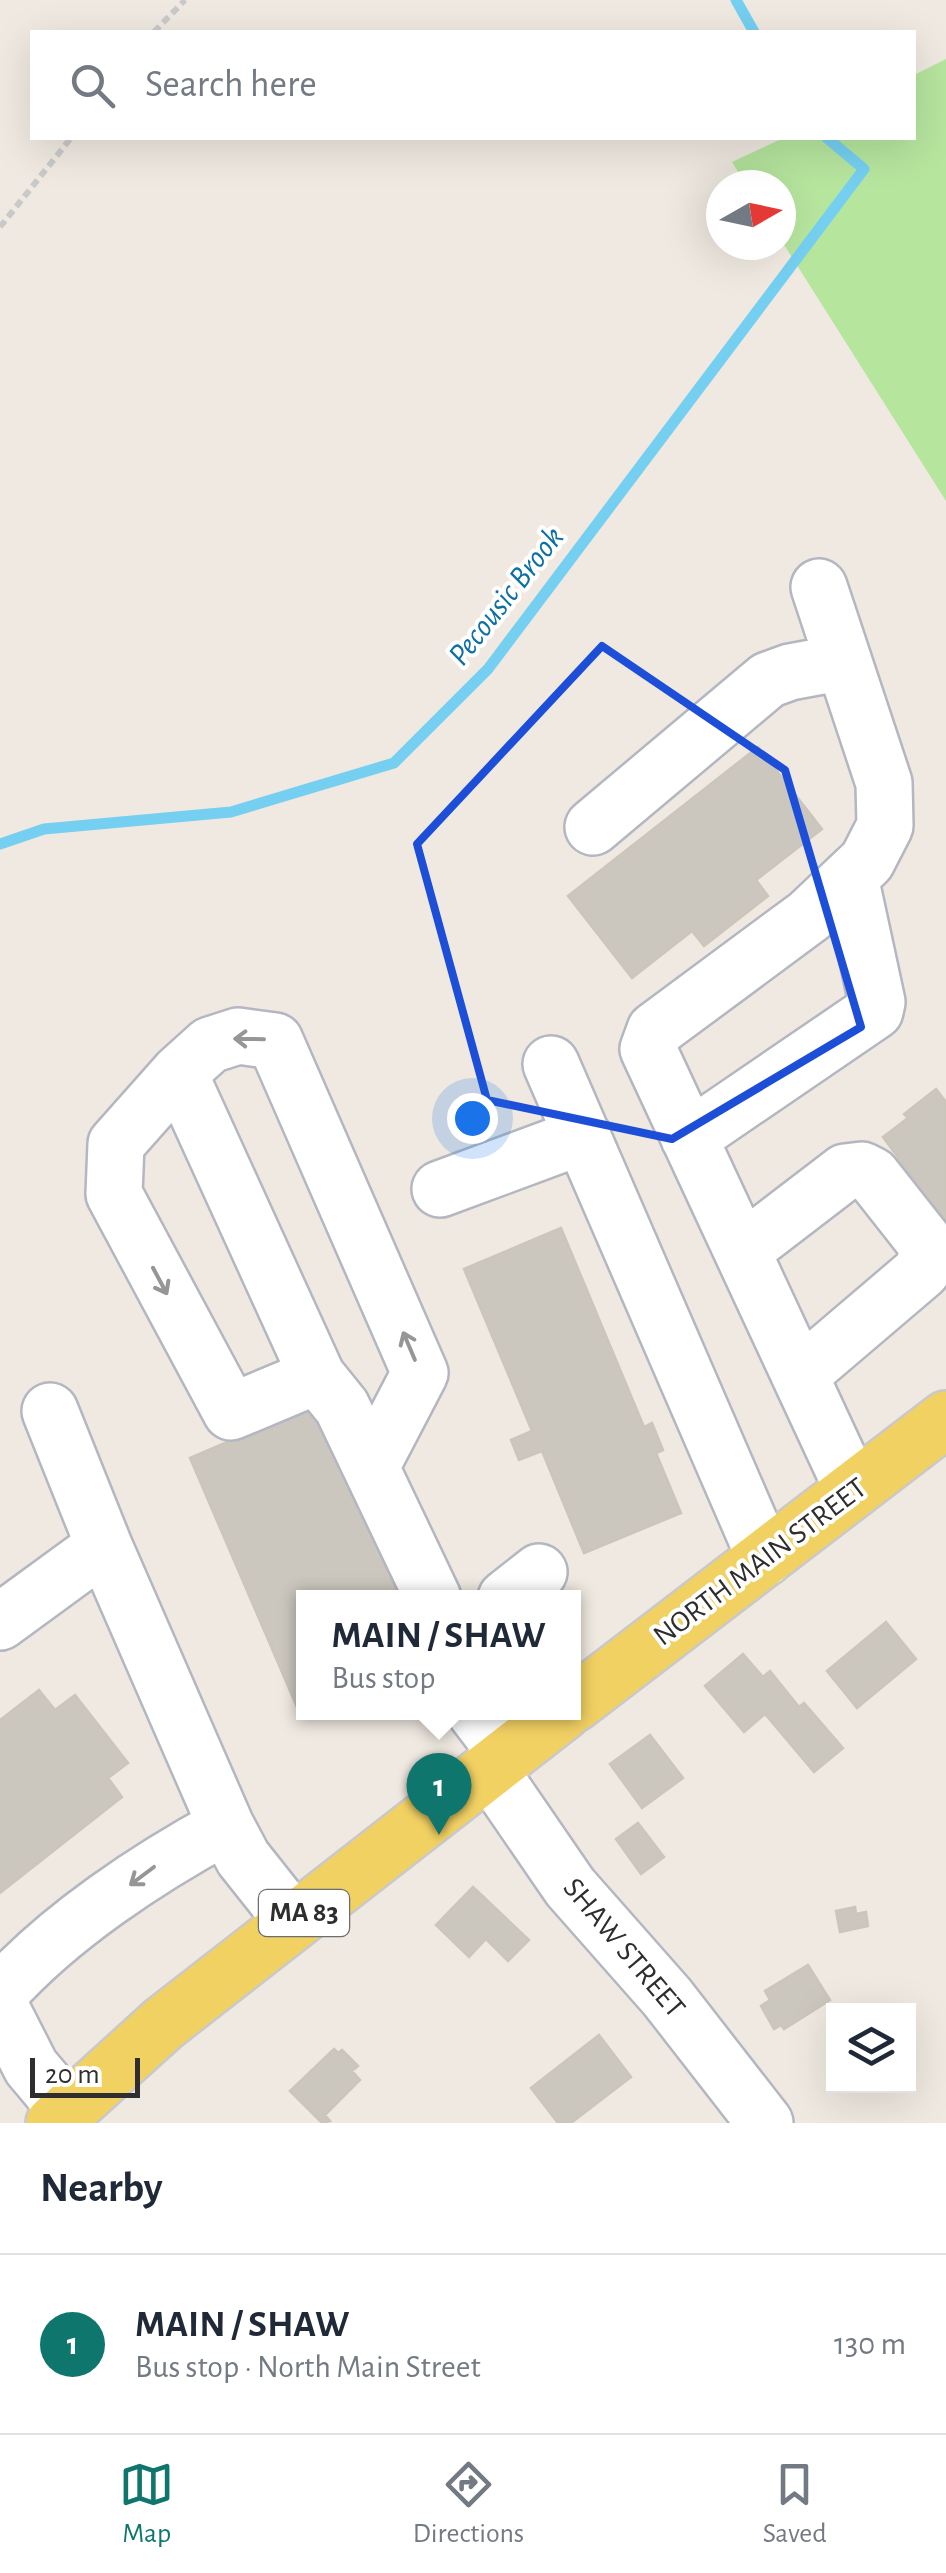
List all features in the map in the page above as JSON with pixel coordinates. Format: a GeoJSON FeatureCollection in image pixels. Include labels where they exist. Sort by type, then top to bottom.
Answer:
{"type":"FeatureCollection","features":[{"type":"Feature","properties":{"kind":"main road","name":"NORTH MAIN STREET"},"geometry":{"type":"LineString","coordinates":[[581,1699],[946,1419]]}},
{"type":"Feature","properties":{"kind":"main road","name":"MA 83"},"geometry":{"type":"LineString","coordinates":[[61,2117],[163,2024],[553,1720]]}},
{"type":"Feature","properties":{"kind":"street"},"geometry":{"type":"LineString","coordinates":[[819,587],[884,783],[885,826],[867,861],[809,916],[655,1030],[648,1049],[853,1490]]}},
{"type":"Feature","properties":{"kind":"street"},"geometry":{"type":"LineString","coordinates":[[593,827],[768,680],[844,662]]}},
{"type":"Feature","properties":{"kind":"street"},"geometry":{"type":"LineString","coordinates":[[689,1138],[875,1011],[877,1002],[850,877]]}},
{"type":"Feature","properties":{"kind":"street"},"geometry":{"type":"LineString","coordinates":[[316,1376],[231,1412],[114,1194],[116,1144],[179,1072],[210,1045],[238,1036],[275,1041],[420,1372],[372,1465]]}},
{"type":"Feature","properties":{"kind":"street"},"geometry":{"type":"LineString","coordinates":[[552,1064],[765,1558]]}},
{"type":"Feature","properties":{"kind":"street"},"geometry":{"type":"LineString","coordinates":[[179,1072],[316,1376],[342,1407],[429,1590]]}},
{"type":"Feature","properties":{"kind":"street"},"geometry":{"type":"LineString","coordinates":[[440,1190],[583,1136]]}},
{"type":"Feature","properties":{"kind":"street"},"geometry":{"type":"LineString","coordinates":[[742,1251],[845,1172],[862,1170],[872,1175],[924,1241],[927,1254],[922,1270],[800,1375]]}},
{"type":"Feature","properties":{"kind":"street"},"geometry":{"type":"LineString","coordinates":[[50,1411],[226,1826],[243,1858],[293,1921]]}},
{"type":"Feature","properties":{"kind":"street"},"geometry":{"type":"LineString","coordinates":[[0,1622],[104,1546]]}},
{"type":"Feature","properties":{"kind":"street","name":"SHAW STREET"},"geometry":{"type":"LineString","coordinates":[[479,1720],[498,1762],[570,1887],[667,1997],[764,2123]]}},
{"type":"Feature","properties":{"kind":"street"},"geometry":{"type":"LineString","coordinates":[[0,1993],[30,1960],[168,1857],[226,1826]]}},
{"type":"Feature","properties":{"kind":"street"},"geometry":{"type":"LineString","coordinates":[[0,2006],[61,2117]]}},
{"type":"Feature","properties":{"kind":"path"},"geometry":{"type":"LineString","coordinates":[[156,30],[185,0]]}},
{"type":"Feature","properties":{"kind":"path"},"geometry":{"type":"LineString","coordinates":[[0,226],[69,140]]}},
{"type":"Feature","properties":{"kind":"highlighted area"},"geometry":{"type":"Polygon","coordinates":[[[602,646],[785,770],[861,1027],[672,1139],[487,1100],[417,844],[602,646]]]}},
{"type":"Feature","properties":{"kind":"green space"},"geometry":{"type":"Polygon","coordinates":[[[946,59],[946,501],[794,260],[796,170],[737,170],[732,162],[779,140],[916,140],[916,74],[946,59]]]}},
{"type":"Feature","properties":{"kind":"building"},"geometry":{"type":"Polygon","coordinates":[[[758,747],[822,829],[756,880],[768,896],[704,946],[692,931],[632,978],[568,896],[758,747]]]}},
{"type":"Feature","properties":{"kind":"building"},"geometry":{"type":"Polygon","coordinates":[[[936,1089],[946,1102],[946,1223],[931,1202],[926,1206],[908,1182],[913,1178],[883,1137],[936,1089]]]}},
{"type":"Feature","properties":{"kind":"building"},"geometry":{"type":"Polygon","coordinates":[[[561,1228],[644,1427],[652,1423],[663,1450],[656,1453],[681,1513],[584,1553],[542,1451],[519,1460],[511,1440],[532,1431],[464,1269],[561,1228]]]}},
{"type":"Feature","properties":{"kind":"building"},"geometry":{"type":"Polygon","coordinates":[[[316,1404],[396,1590],[296,1590],[296,1705],[190,1458],[316,1404]]]}},
{"type":"Feature","properties":{"kind":"building"},"geometry":{"type":"Polygon","coordinates":[[[886,1622],[916,1659],[857,1708],[827,1671],[886,1622]]]}},
{"type":"Feature","properties":{"kind":"building"},"geometry":{"type":"Polygon","coordinates":[[[743,1654],[763,1677],[770,1671],[799,1707],[804,1703],[843,1748],[814,1772],[765,1714],[744,1732],[705,1686],[743,1654]]]}},
{"type":"Feature","properties":{"kind":"building"},"geometry":{"type":"Polygon","coordinates":[[[39,1690],[55,1710],[75,1695],[128,1763],[108,1778],[122,1797],[0,1893],[0,1720],[39,1690]]]}},
{"type":"Feature","properties":{"kind":"building"},"geometry":{"type":"Polygon","coordinates":[[[650,1735],[683,1778],[642,1808],[610,1764],[650,1735]]]}},
{"type":"Feature","properties":{"kind":"building"},"geometry":{"type":"Polygon","coordinates":[[[638,1823],[664,1857],[641,1874],[616,1839],[638,1823]]]}},
{"type":"Feature","properties":{"kind":"building"},"geometry":{"type":"Polygon","coordinates":[[[473,1887],[529,1940],[508,1961],[486,1939],[469,1957],[436,1925],[473,1887]]]}},
{"type":"Feature","properties":{"kind":"building"},"geometry":{"type":"Polygon","coordinates":[[[855,1907],[856,1914],[866,1912],[868,1926],[840,1932],[836,1911],[855,1907]]]}},
{"type":"Feature","properties":{"kind":"building"},"geometry":{"type":"Polygon","coordinates":[[[808,1965],[830,2000],[784,2029],[781,2025],[774,2029],[761,2006],[770,2000],[765,1991],[808,1965]]]}},
{"type":"Feature","properties":{"kind":"building"},"geometry":{"type":"Polygon","coordinates":[[[599,2035],[631,2077],[571,2123],[558,2123],[531,2088],[599,2035]]]}},
{"type":"Feature","properties":{"kind":"building"},"geometry":{"type":"Polygon","coordinates":[[[334,2049],[338,2053],[342,2050],[358,2066],[352,2071],[360,2080],[325,2115],[330,2121],[322,2123],[290,2091],[334,2049]]]}},
{"type":"Feature","properties":{"kind":"waterway","name":"Pecousic Brook"},"geometry":{"type":"LineString","coordinates":[[736,0],[753,30]]}},
{"type":"Feature","properties":{"kind":"waterway","name":"Pecousic Brook"},"geometry":{"type":"LineString","coordinates":[[0,844],[44,829],[231,812],[394,763],[488,669],[864,169],[829,140]]}},
{"type":"Feature","properties":{"kind":"place","name":"MAIN / SHAW"},"geometry":{"type":"Point","coordinates":[439,1835]}}]}
